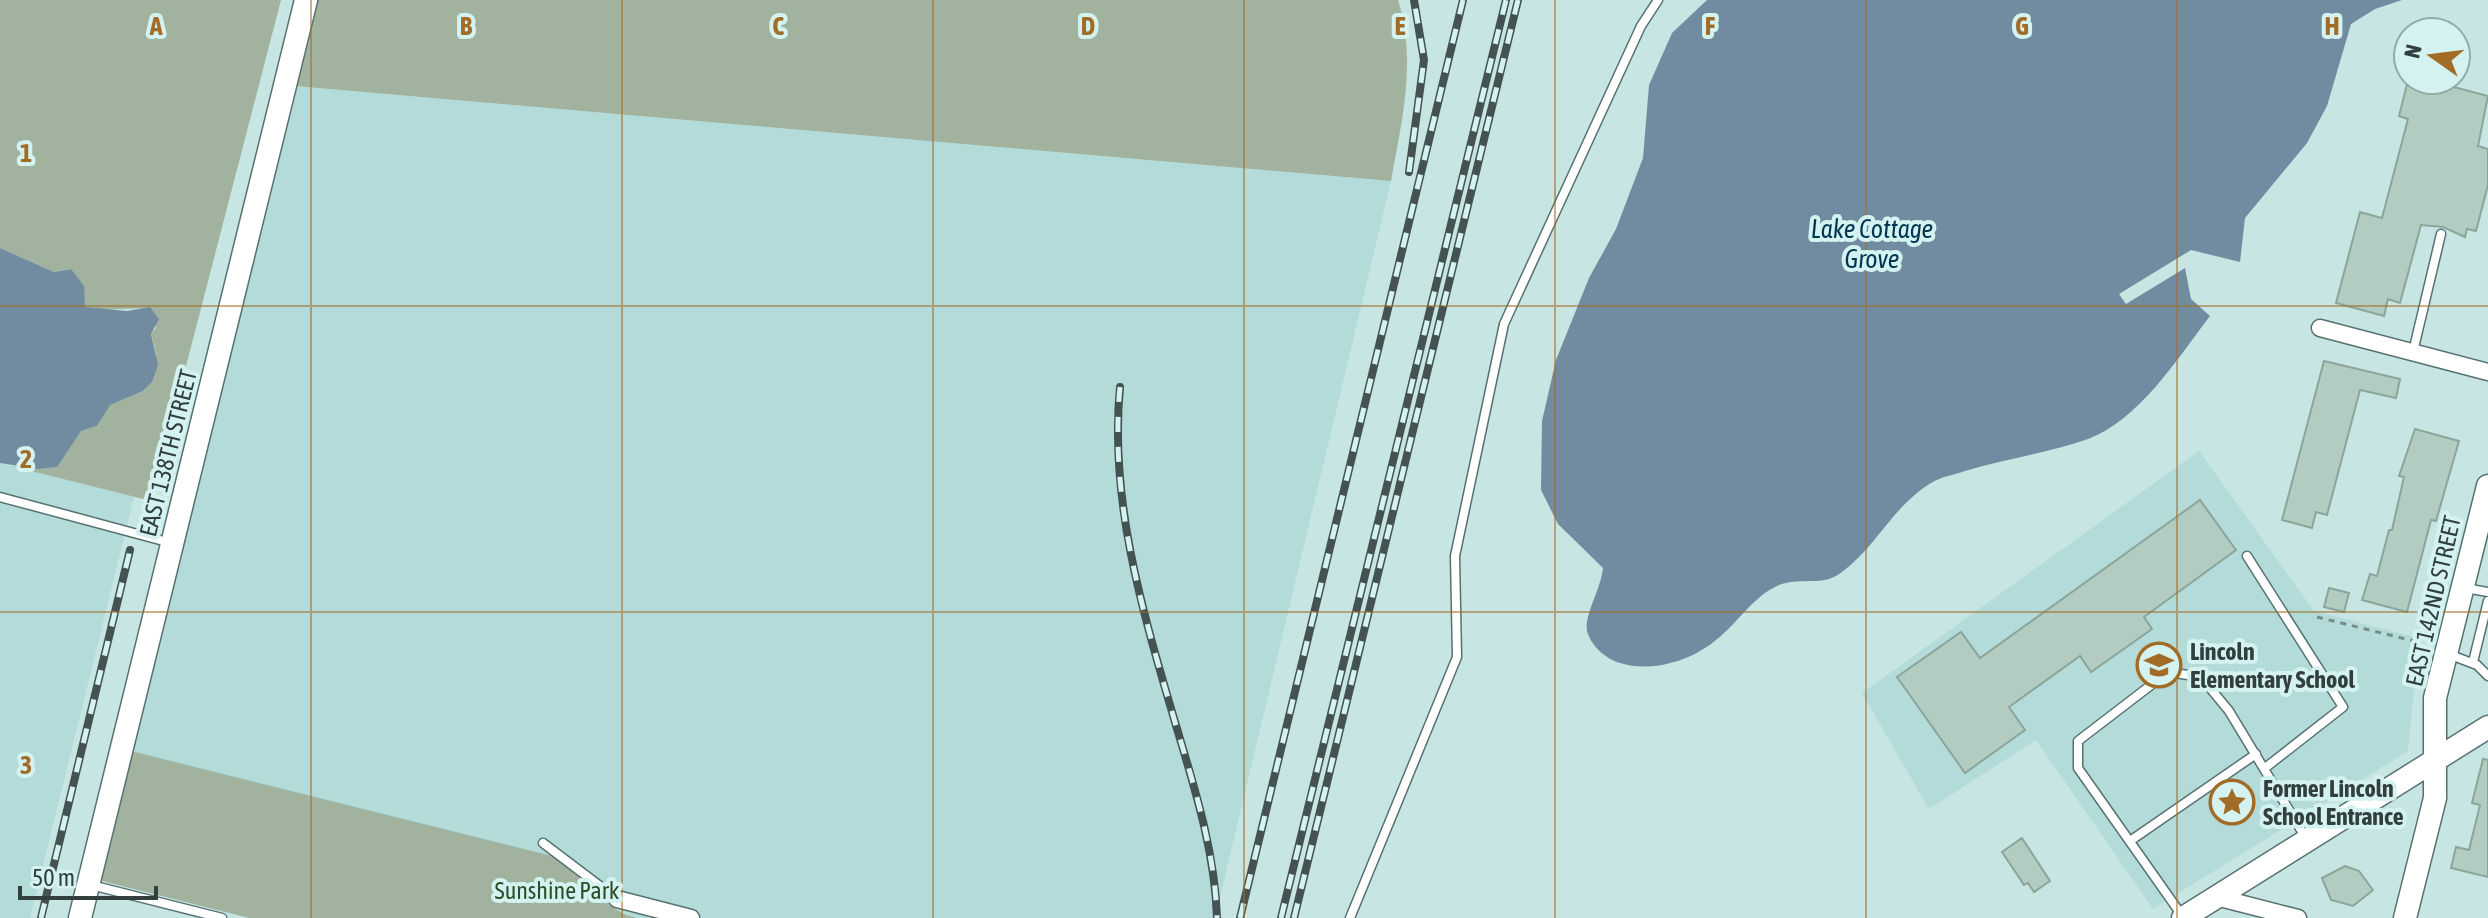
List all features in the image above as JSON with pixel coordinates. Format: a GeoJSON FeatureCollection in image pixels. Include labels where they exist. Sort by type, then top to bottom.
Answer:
{"type":"FeatureCollection","features":[{"type":"Feature","properties":{"kind":"street","name":"EAST 138TH STREET"},"geometry":{"type":"LineString","coordinates":[[80,918],[306,0]]}},
{"type":"Feature","properties":{"kind":"street"},"geometry":{"type":"LineString","coordinates":[[2320,328],[2488,372]]}},
{"type":"Feature","properties":{"kind":"street","name":"EAST 142ND STREET"},"geometry":{"type":"LineString","coordinates":[[2405,918],[2435,798],[2435,698],[2488,486]]}},
{"type":"Feature","properties":{"kind":"street"},"geometry":{"type":"LineString","coordinates":[[2184,918],[2488,727]]}},
{"type":"Feature","properties":{"kind":"street"},"geometry":{"type":"LineString","coordinates":[[2216,897],[2298,918]]}},
{"type":"Feature","properties":{"kind":"street"},"geometry":{"type":"LineString","coordinates":[[617,899],[691,918]]}},
{"type":"Feature","properties":{"kind":"lane"},"geometry":{"type":"LineString","coordinates":[[1350,918],[1457,657],[1455,556],[1504,324],[1641,26],[1658,0]]}},
{"type":"Feature","properties":{"kind":"lane"},"geometry":{"type":"LineString","coordinates":[[2413,352],[2441,234]]}},
{"type":"Feature","properties":{"kind":"lane"},"geometry":{"type":"LineString","coordinates":[[0,497],[172,543]]}},
{"type":"Feature","properties":{"kind":"lane"},"geometry":{"type":"LineString","coordinates":[[2247,556],[2343,707],[2265,768]]}},
{"type":"Feature","properties":{"kind":"lane"},"geometry":{"type":"LineString","coordinates":[[2462,587],[2488,592]]}},
{"type":"Feature","properties":{"kind":"lane"},"geometry":{"type":"LineString","coordinates":[[2473,662],[2488,601]]}},
{"type":"Feature","properties":{"kind":"lane"},"geometry":{"type":"LineString","coordinates":[[2445,653],[2473,662],[2488,676]]}},
{"type":"Feature","properties":{"kind":"lane"},"geometry":{"type":"LineString","coordinates":[[2184,918],[2078,768],[2078,741],[2168,672],[2201,677],[2256,754],[2307,840]]}},
{"type":"Feature","properties":{"kind":"lane"},"geometry":{"type":"LineString","coordinates":[[2130,841],[2256,754]]}},
{"type":"Feature","properties":{"kind":"lane"},"geometry":{"type":"LineString","coordinates":[[543,843],[617,899]]}},
{"type":"Feature","properties":{"kind":"lane"},"geometry":{"type":"LineString","coordinates":[[88,885],[222,918]]}},
{"type":"Feature","properties":{"kind":"path"},"geometry":{"type":"LineString","coordinates":[[2317,617],[2422,643]]}},
{"type":"Feature","properties":{"kind":"shaded area"},"geometry":{"type":"Polygon","coordinates":[[[295,86],[1391,181],[1215,918],[633,918],[603,901],[588,885],[131,751],[295,86]]]}},
{"type":"Feature","properties":{"kind":"shaded area","name":"Lincoln Elementary School"},"geometry":{"type":"Polygon","coordinates":[[[2199,451],[2314,611],[2419,638],[2408,751],[2153,909],[2036,740],[1929,809],[1862,693],[2199,451]]]}},
{"type":"Feature","properties":{"kind":"shaded area"},"geometry":{"type":"Polygon","coordinates":[[[0,463],[134,497],[30,918],[0,918],[0,463]]]}},
{"type":"Feature","properties":{"kind":"green space"},"geometry":{"type":"Polygon","coordinates":[[[0,0],[281,0],[151,501],[11,466],[37,469],[73,442],[81,431],[97,426],[109,405],[143,391],[152,382],[156,354],[151,333],[156,328],[150,308],[92,310],[85,307],[71,269],[54,272],[0,248],[0,0]]]}},
{"type":"Feature","properties":{"kind":"green space"},"geometry":{"type":"Polygon","coordinates":[[[316,0],[1398,0],[1404,23],[1406,90],[1391,181],[295,86],[316,0]]]}},
{"type":"Feature","properties":{"kind":"green space","name":"Sunshine Park"},"geometry":{"type":"Polygon","coordinates":[[[131,751],[572,861],[607,903],[636,918],[249,918],[98,880],[131,751]]]}},
{"type":"Feature","properties":{"kind":"water","name":"Lake Cottage Grove"},"geometry":{"type":"Polygon","coordinates":[[[1707,0],[2402,0],[2375,9],[2351,24],[2327,106],[2307,143],[2245,218],[2240,262],[2191,250],[2119,294],[2126,304],[2185,268],[2191,299],[2210,316],[2156,386],[2124,418],[2088,439],[1935,481],[1906,503],[1854,562],[1834,577],[1779,585],[1761,596],[1724,633],[1695,654],[1657,666],[1632,666],[1604,655],[1589,637],[1588,617],[1603,568],[1558,524],[1541,490],[1542,421],[1556,360],[1589,278],[1616,229],[1643,158],[1649,85],[1672,33],[1707,0]]]}},
{"type":"Feature","properties":{"kind":"water"},"geometry":{"type":"Polygon","coordinates":[[[0,248],[54,272],[71,269],[84,286],[85,307],[127,311],[150,307],[159,319],[151,334],[158,365],[152,382],[143,391],[110,405],[97,426],[81,431],[57,467],[37,469],[0,463],[0,248]]]}},
{"type":"Feature","properties":{"kind":"building"},"geometry":{"type":"Polygon","coordinates":[[[2472,92],[2488,96],[2478,146],[2488,149],[2488,185],[2476,231],[2467,229],[2465,237],[2443,227],[2421,225],[2400,303],[2388,299],[2384,316],[2336,303],[2360,212],[2382,218],[2408,119],[2399,116],[2404,96],[2472,96],[2472,92]]]}},
{"type":"Feature","properties":{"kind":"building"},"geometry":{"type":"Polygon","coordinates":[[[2324,361],[2400,379],[2396,398],[2360,390],[2327,515],[2316,512],[2312,528],[2282,520],[2324,361]]]}},
{"type":"Feature","properties":{"kind":"building"},"geometry":{"type":"Polygon","coordinates":[[[2415,429],[2459,441],[2436,521],[2431,520],[2407,612],[2362,600],[2370,574],[2377,576],[2389,530],[2392,530],[2404,477],[2399,476],[2415,429]]]}},
{"type":"Feature","properties":{"kind":"building"},"geometry":{"type":"Polygon","coordinates":[[[2200,500],[2236,550],[2144,617],[2152,629],[2091,672],[2080,656],[2009,707],[2025,730],[1965,773],[1897,677],[1961,632],[1980,658],[2200,500]]]}},
{"type":"Feature","properties":{"kind":"building"},"geometry":{"type":"Polygon","coordinates":[[[2329,588],[2349,593],[2344,612],[2324,607],[2329,588]]]}},
{"type":"Feature","properties":{"kind":"building"},"geometry":{"type":"Polygon","coordinates":[[[2483,759],[2488,760],[2488,877],[2451,868],[2456,847],[2469,850],[2480,805],[2472,803],[2483,759]]]}},
{"type":"Feature","properties":{"kind":"building"},"geometry":{"type":"Polygon","coordinates":[[[2022,838],[2050,881],[2034,892],[2028,883],[2024,885],[2002,852],[2022,838]]]}},
{"type":"Feature","properties":{"kind":"building"},"geometry":{"type":"Polygon","coordinates":[[[2345,866],[2359,871],[2373,890],[2353,906],[2331,900],[2322,878],[2345,866]]]}},
{"type":"Feature","properties":{"kind":"railway"},"geometry":{"type":"LineString","coordinates":[[1409,172],[1424,60],[1414,0]]}},
{"type":"Feature","properties":{"kind":"railway"},"geometry":{"type":"LineString","coordinates":[[1240,918],[1463,0]]}},
{"type":"Feature","properties":{"kind":"railway"},"geometry":{"type":"LineString","coordinates":[[1281,918],[1506,0]]}},
{"type":"Feature","properties":{"kind":"railway"},"geometry":{"type":"LineString","coordinates":[[1294,918],[1518,0]]}},
{"type":"Feature","properties":{"kind":"railway"},"geometry":{"type":"LineString","coordinates":[[1120,387],[1119,472],[1131,556],[1151,640],[1202,819],[1212,868],[1217,918]]}},
{"type":"Feature","properties":{"kind":"railway"},"geometry":{"type":"LineString","coordinates":[[41,918],[130,550]]}},
{"type":"Feature","properties":{"kind":"place","name":"Lincoln Elementary School"},"geometry":{"type":"Point","coordinates":[2159,665]}},
{"type":"Feature","properties":{"kind":"place","name":"Former Lincoln School Entrance"},"geometry":{"type":"Point","coordinates":[2232,802]}}]}
